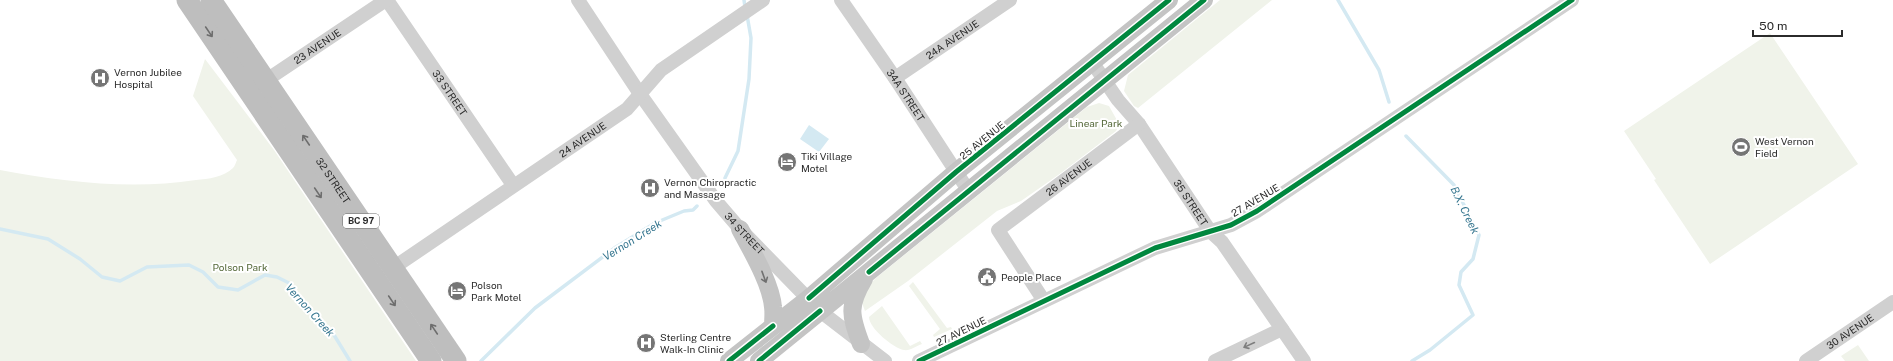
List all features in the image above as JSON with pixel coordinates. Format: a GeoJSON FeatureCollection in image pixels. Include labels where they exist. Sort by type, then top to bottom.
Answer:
{"type":"FeatureCollection","features":[{"type":"Feature","properties":{"kind":"highway","name":"32 STREET"},"geometry":{"type":"LineString","coordinates":[[187,0],[257,86],[393,268],[456,361]]}},
{"type":"Feature","properties":{"kind":"highway","name":"32 STREET"},"geometry":{"type":"LineString","coordinates":[[211,0],[257,86],[432,361]]}},
{"type":"Feature","properties":{"kind":"main road","name":"25 AVENUE"},"geometry":{"type":"LineString","coordinates":[[759,361],[815,304],[956,172],[1169,0]]}},
{"type":"Feature","properties":{"kind":"main road","name":"25 AVENUE"},"geometry":{"type":"LineString","coordinates":[[729,361],[774,326],[869,272],[968,190],[1204,0]]}},
{"type":"Feature","properties":{"kind":"main road"},"geometry":{"type":"LineString","coordinates":[[740,229],[761,270],[773,306],[774,326]]}},
{"type":"Feature","properties":{"kind":"main road"},"geometry":{"type":"LineString","coordinates":[[861,344],[852,314],[853,298],[869,272]]}},
{"type":"Feature","properties":{"kind":"street","name":"23 AVENUE"},"geometry":{"type":"LineString","coordinates":[[257,86],[386,0]]}},
{"type":"Feature","properties":{"kind":"street","name":"33 STREET"},"geometry":{"type":"LineString","coordinates":[[386,0],[513,185]]}},
{"type":"Feature","properties":{"kind":"street","name":"34 STREET"},"geometry":{"type":"LineString","coordinates":[[578,0],[640,94],[716,201],[740,229],[815,304],[861,344],[886,361]]}},
{"type":"Feature","properties":{"kind":"street","name":"24 AVENUE"},"geometry":{"type":"LineString","coordinates":[[393,268],[513,185],[627,109],[661,70],[763,0]]}},
{"type":"Feature","properties":{"kind":"street","name":"34A STREET"},"geometry":{"type":"LineString","coordinates":[[841,0],[895,78],[968,190]]}},
{"type":"Feature","properties":{"kind":"street","name":"24A AVENUE"},"geometry":{"type":"LineString","coordinates":[[895,78],[1010,0]]}},
{"type":"Feature","properties":{"kind":"street","name":"27 AVENUE"},"geometry":{"type":"LineString","coordinates":[[919,361],[1155,248],[1231,225],[1257,211],[1572,0]]}},
{"type":"Feature","properties":{"kind":"street","name":"35 STREET"},"geometry":{"type":"LineString","coordinates":[[1092,62],[1104,81],[1138,124],[1210,231],[1222,242],[1304,361]]}},
{"type":"Feature","properties":{"kind":"street","name":"26 AVENUE"},"geometry":{"type":"LineString","coordinates":[[1044,301],[998,230],[1138,124]]}},
{"type":"Feature","properties":{"kind":"street","name":"30 AVENUE"},"geometry":{"type":"LineString","coordinates":[[1806,361],[1893,302]]}},
{"type":"Feature","properties":{"kind":"street"},"geometry":{"type":"LineString","coordinates":[[1215,361],[1282,329]]}},
{"type":"Feature","properties":{"kind":"green space","name":"Linear Park"},"geometry":{"type":"Polygon","coordinates":[[[1220,0],[1272,0],[1138,108],[1134,106],[1124,91],[1128,75],[1220,0]]]}},
{"type":"Feature","properties":{"kind":"green space","name":"West Vernon Field"},"geometry":{"type":"Polygon","coordinates":[[[1770,33],[1858,164],[1710,264],[1654,180],[1656,179],[1624,131],[1770,33]]]}},
{"type":"Feature","properties":{"kind":"green space","name":"Polson Park"},"geometry":{"type":"Polygon","coordinates":[[[205,59],[274,150],[416,361],[0,361],[0,170],[73,181],[122,184],[172,183],[211,178],[225,174],[233,168],[237,160],[193,96],[205,59]]]}},
{"type":"Feature","properties":{"kind":"green space","name":"Linear Park"},"geometry":{"type":"Polygon","coordinates":[[[1099,103],[1109,106],[1118,122],[1119,126],[1116,131],[1021,201],[997,211],[908,281],[865,311],[862,303],[868,286],[876,278],[1087,107],[1099,103]]]}},
{"type":"Feature","properties":{"kind":"green space"},"geometry":{"type":"Polygon","coordinates":[[[913,282],[947,328],[951,327],[952,329],[934,337],[933,335],[940,329],[909,286],[913,282]]]}},
{"type":"Feature","properties":{"kind":"green space"},"geometry":{"type":"Polygon","coordinates":[[[882,306],[910,346],[920,341],[922,344],[911,349],[904,350],[894,346],[882,337],[873,327],[869,317],[882,306]]]}},
{"type":"Feature","properties":{"kind":"green space"},"geometry":{"type":"Polygon","coordinates":[[[1858,345],[1869,361],[1845,361],[1841,356],[1858,345]]]}},
{"type":"Feature","properties":{"kind":"water"},"geometry":{"type":"Polygon","coordinates":[[[809,125],[829,139],[819,152],[800,139],[809,125]]]}},
{"type":"Feature","properties":{"kind":"waterway","name":"Vernon Creek"},"geometry":{"type":"LineString","coordinates":[[744,0],[745,7]]}},
{"type":"Feature","properties":{"kind":"waterway","name":"B.X. Creek"},"geometry":{"type":"LineString","coordinates":[[1338,0],[1379,70],[1389,102]]}},
{"type":"Feature","properties":{"kind":"waterway","name":"Vernon Creek"},"geometry":{"type":"LineString","coordinates":[[725,178],[738,151],[749,79],[751,38],[747,15]]}},
{"type":"Feature","properties":{"kind":"waterway","name":"B.X. Creek"},"geometry":{"type":"LineString","coordinates":[[1406,136],[1454,185],[1479,235],[1473,259],[1461,272],[1459,285],[1473,315],[1430,350],[1412,361]]}},
{"type":"Feature","properties":{"kind":"waterway","name":"Vernon Creek"},"geometry":{"type":"LineString","coordinates":[[481,361],[535,308],[616,247],[655,223],[684,211],[693,210],[697,206]]}},
{"type":"Feature","properties":{"kind":"waterway","name":"Vernon Creek"},"geometry":{"type":"LineString","coordinates":[[0,229],[48,239],[80,259],[102,277],[120,281],[147,267],[189,265],[203,272],[218,287],[238,290],[265,275],[277,277],[289,283],[316,318],[334,335],[350,361]]}},
{"type":"Feature","properties":{"kind":"cycle path"},"geometry":{"type":"LineString","coordinates":[[809,298],[956,172],[1169,0]]}},
{"type":"Feature","properties":{"kind":"cycle path"},"geometry":{"type":"LineString","coordinates":[[869,272],[1204,0]]}},
{"type":"Feature","properties":{"kind":"cycle path"},"geometry":{"type":"LineString","coordinates":[[919,361],[1155,248],[1231,225],[1257,211],[1572,0]]}},
{"type":"Feature","properties":{"kind":"cycle path"},"geometry":{"type":"LineString","coordinates":[[759,361],[820,311]]}},
{"type":"Feature","properties":{"kind":"cycle path"},"geometry":{"type":"LineString","coordinates":[[729,361],[773,326]]}},
{"type":"Feature","properties":{"kind":"place","name":"Vernon Jubilee Hospital"},"geometry":{"type":"Point","coordinates":[100,78]}},
{"type":"Feature","properties":{"kind":"place","name":"West Vernon Field"},"geometry":{"type":"Point","coordinates":[1741,147]}},
{"type":"Feature","properties":{"kind":"place","name":"Tiki Village Motel"},"geometry":{"type":"Point","coordinates":[787,162]}},
{"type":"Feature","properties":{"kind":"place","name":"Vernon Chiropractic and Massage"},"geometry":{"type":"Point","coordinates":[650,188]}},
{"type":"Feature","properties":{"kind":"place","name":"People Place"},"geometry":{"type":"Point","coordinates":[987,277]}},
{"type":"Feature","properties":{"kind":"place","name":"Polson Park Motel"},"geometry":{"type":"Point","coordinates":[457,291]}},
{"type":"Feature","properties":{"kind":"place","name":"Sterling Centre Walk-In Clinic"},"geometry":{"type":"Point","coordinates":[646,343]}}]}
